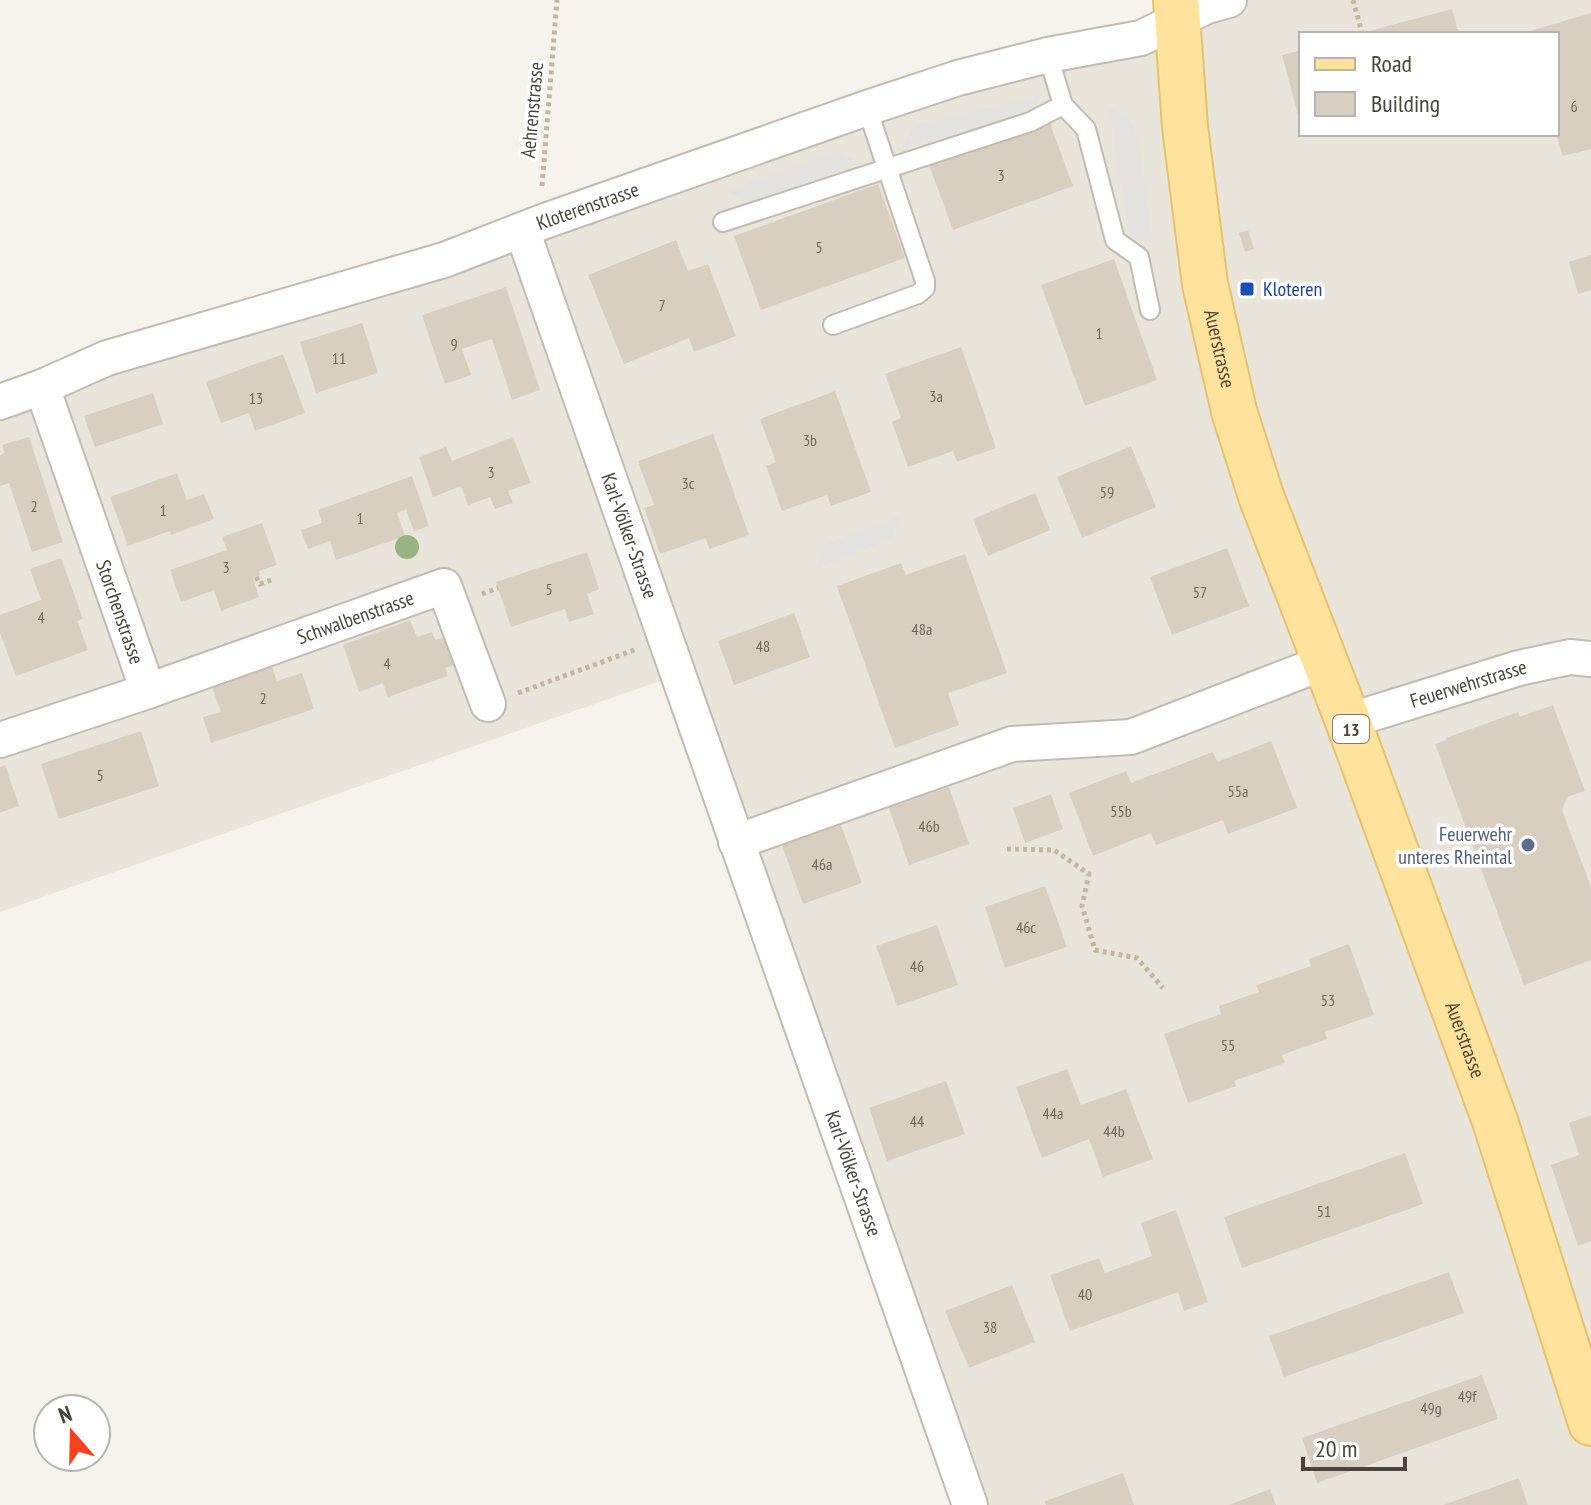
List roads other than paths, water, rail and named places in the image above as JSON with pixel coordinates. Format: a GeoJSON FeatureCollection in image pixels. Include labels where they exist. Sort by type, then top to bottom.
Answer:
{"type":"FeatureCollection","features":[{"type":"Feature","properties":{"kind":"main road","name":"Auerstrasse"},"geometry":{"type":"LineString","coordinates":[[1177,10],[1187,141],[1205,284],[1234,411],[1261,496],[1348,721],[1495,1121],[1591,1423]]}},
{"type":"Feature","properties":{"kind":"street","name":"Kloterenstrasse"},"geometry":{"type":"LineString","coordinates":[[0,402],[107,358],[444,260],[534,225],[958,78],[1048,55],[1141,38],[1177,10],[1229,0]]}},
{"type":"Feature","properties":{"kind":"street","name":"Karl-Völker-Strasse"},"geometry":{"type":"LineString","coordinates":[[534,225],[540,276],[970,1505]]}},
{"type":"Feature","properties":{"kind":"street","name":"Storchenstrasse"},"geometry":{"type":"LineString","coordinates":[[0,740],[148,691],[42,387]]}},
{"type":"Feature","properties":{"kind":"street","name":"Schwalbenstrasse"},"geometry":{"type":"LineString","coordinates":[[148,691],[444,586],[488,704]]}},
{"type":"Feature","properties":{"kind":"street","name":"Feuerwehrstrasse"},"geometry":{"type":"LineString","coordinates":[[1348,721],[1519,668],[1570,657],[1591,659]]}},
{"type":"Feature","properties":{"kind":"street"},"geometry":{"type":"LineString","coordinates":[[736,842],[1012,744],[1131,737],[1325,662]]}},
{"type":"Feature","properties":{"kind":"lane"},"geometry":{"type":"LineString","coordinates":[[1048,55],[1063,105],[1086,129],[1115,240],[1139,257],[1150,310]]}},
{"type":"Feature","properties":{"kind":"lane"},"geometry":{"type":"LineString","coordinates":[[723,222],[1030,122],[1063,105]]}},
{"type":"Feature","properties":{"kind":"lane"},"geometry":{"type":"LineString","coordinates":[[833,325],[918,294],[925,288],[867,108]]}},
{"type":"Feature","properties":{"kind":"place","name":"Kloteren"},"geometry":{"type":"Point","coordinates":[1247,289]}},
{"type":"Feature","properties":{"kind":"place","name":"Feuerwehr unteres Rheintal"},"geometry":{"type":"Point","coordinates":[1528,845]}}]}
